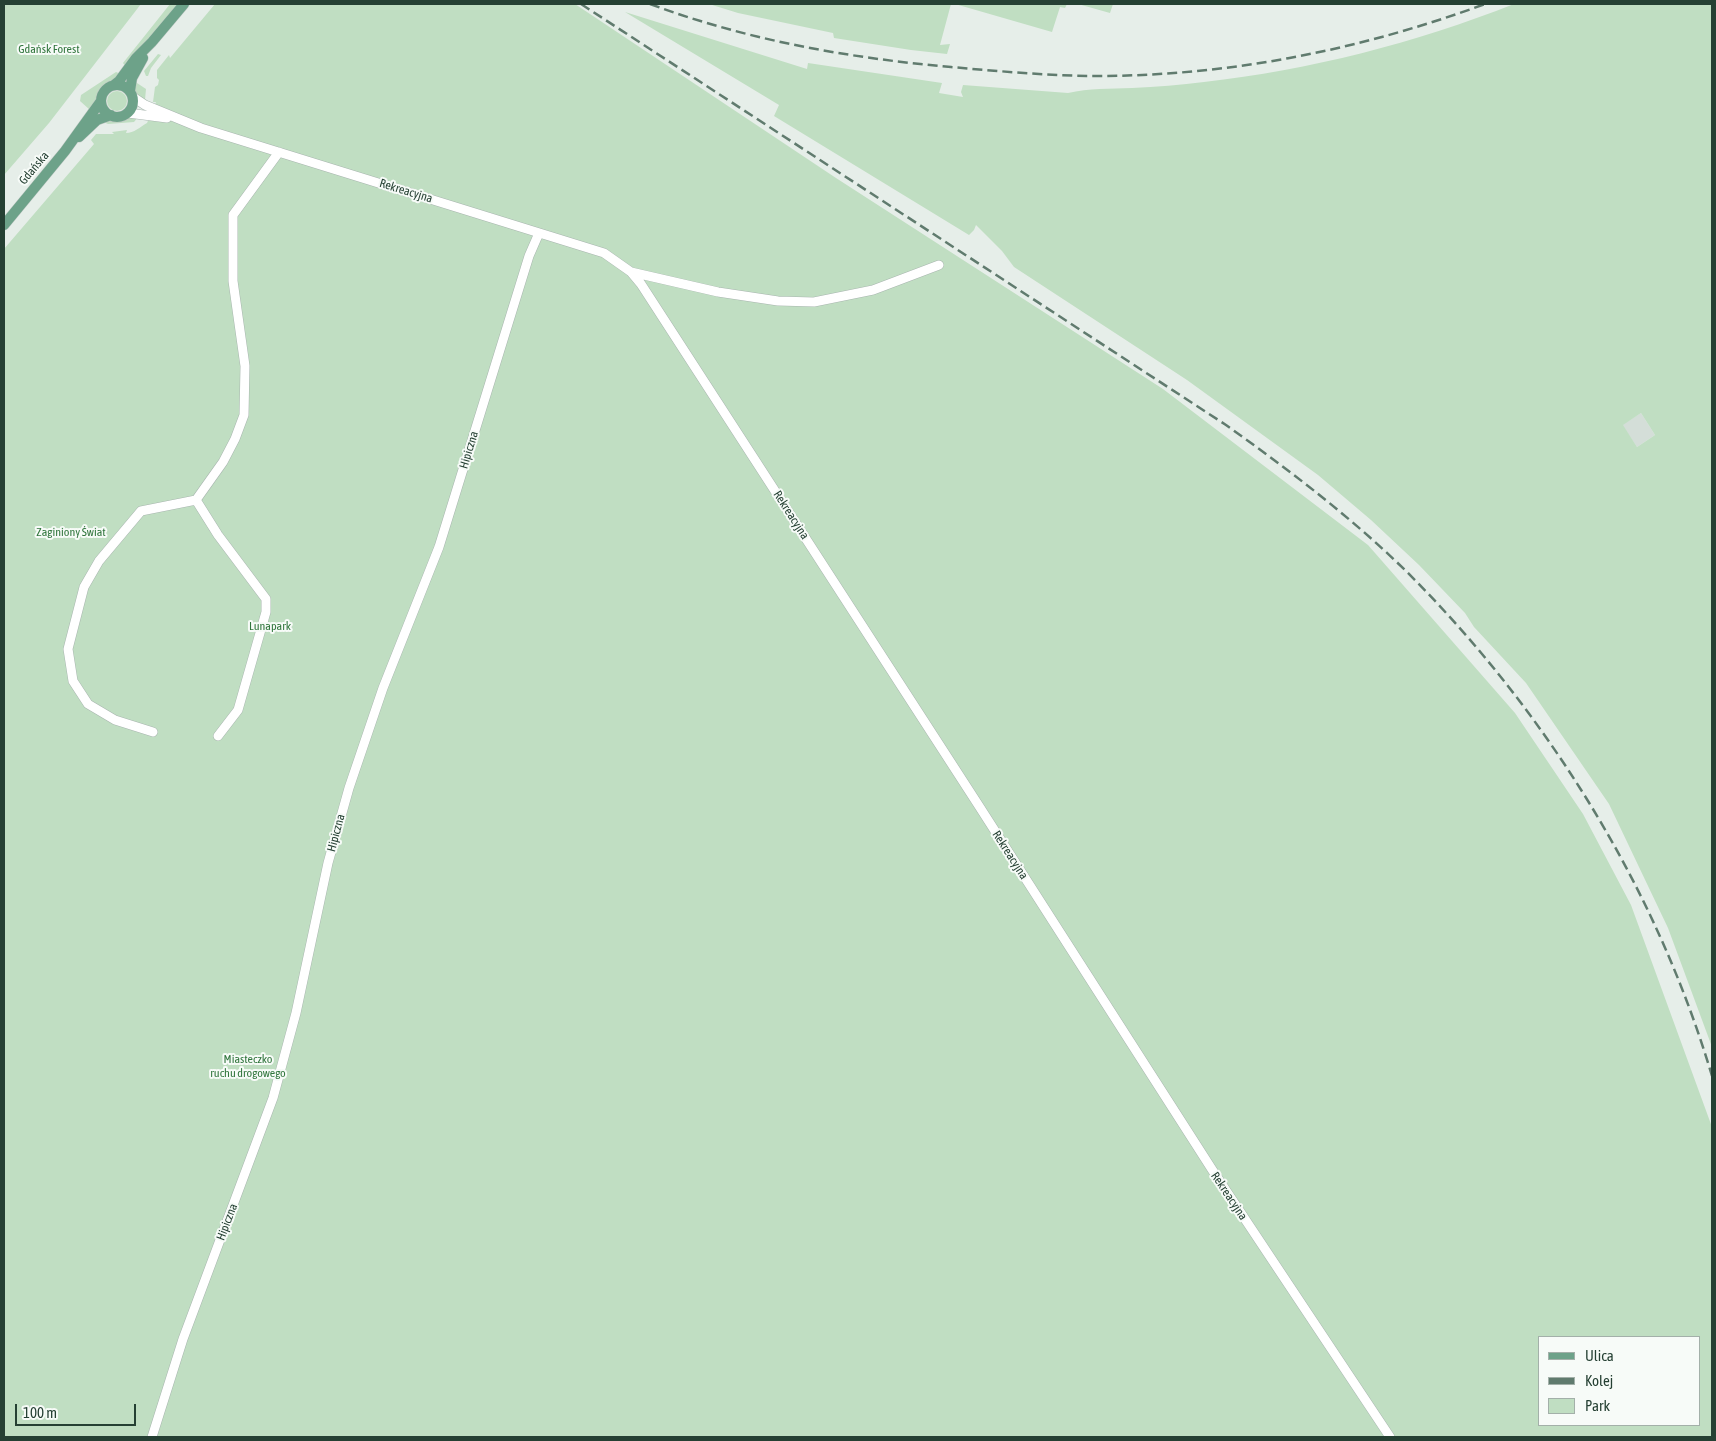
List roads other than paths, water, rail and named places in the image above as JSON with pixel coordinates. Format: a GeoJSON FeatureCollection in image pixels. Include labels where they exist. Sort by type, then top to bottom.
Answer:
{"type":"FeatureCollection","features":[{"type":"Feature","properties":{"kind":"main road"},"geometry":{"type":"LineString","coordinates":[[152,42],[132,78],[132,106],[128,113],[120,116],[111,116],[104,109],[101,101],[105,91],[119,81],[136,58],[184,4]]}},
{"type":"Feature","properties":{"kind":"main road"},"geometry":{"type":"LineString","coordinates":[[114,85],[123,86],[131,94]]}},
{"type":"Feature","properties":{"kind":"main road","name":"Gdańska"},"geometry":{"type":"LineString","coordinates":[[4,224],[65,151],[101,101]]}},
{"type":"Feature","properties":{"kind":"main road","name":"Gdańska"},"geometry":{"type":"LineString","coordinates":[[65,151],[97,120],[111,116]]}},
{"type":"Feature","properties":{"kind":"street","name":"Rekreacyjna"},"geometry":{"type":"LineString","coordinates":[[131,94],[145,105],[176,119],[604,253],[631,272],[758,464],[1207,1162],[1390,1437]]}},
{"type":"Feature","properties":{"kind":"street","name":"Rekreacyjna"},"geometry":{"type":"LineString","coordinates":[[128,113],[176,119]]}},
{"type":"Feature","properties":{"kind":"street"},"geometry":{"type":"LineString","coordinates":[[153,732],[115,720],[88,704],[73,681],[68,649],[84,587],[99,562],[141,511],[196,500],[223,462],[235,439],[244,415],[245,366],[232,281],[233,215],[279,152]]}},
{"type":"Feature","properties":{"kind":"street","name":"Hipiczna"},"geometry":{"type":"LineString","coordinates":[[152,1437],[183,1338],[273,1098],[299,998],[328,863],[348,788],[383,688],[439,548],[529,256],[538,233]]}},
{"type":"Feature","properties":{"kind":"street","name":"Rekreacyjna"},"geometry":{"type":"LineString","coordinates":[[631,272],[718,292],[778,301],[814,302],[873,290],[939,266]]}},
{"type":"Feature","properties":{"kind":"street"},"geometry":{"type":"LineString","coordinates":[[196,500],[218,535],[266,599],[266,612],[238,710],[218,736]]}},
{"type":"Feature","properties":{"kind":"railway"},"geometry":{"type":"LineString","coordinates":[[581,4],[1226,425],[1319,495],[1386,552],[1458,626],[1505,683],[1550,743],[1591,805],[1628,870],[1660,937],[1689,1006],[1712,1076]]}},
{"type":"Feature","properties":{"kind":"railway"},"geometry":{"type":"LineString","coordinates":[[650,4],[723,28],[836,53],[951,67],[1087,76],[1189,72],[1289,58],[1339,48],[1388,35],[1437,21],[1485,4]]}},
{"type":"Feature","properties":{"kind":"park label","name":"Gdańsk Forest"},"geometry":{"type":"Point","coordinates":[49,49]}},
{"type":"Feature","properties":{"kind":"park label","name":"Zaginiony Świat"},"geometry":{"type":"Point","coordinates":[71,532]}},
{"type":"Feature","properties":{"kind":"park label","name":"Lunapark"},"geometry":{"type":"Point","coordinates":[270,626]}},
{"type":"Feature","properties":{"kind":"park label","name":"Miasteczko ruchu drogowego"},"geometry":{"type":"Point","coordinates":[248,1066]}}]}
